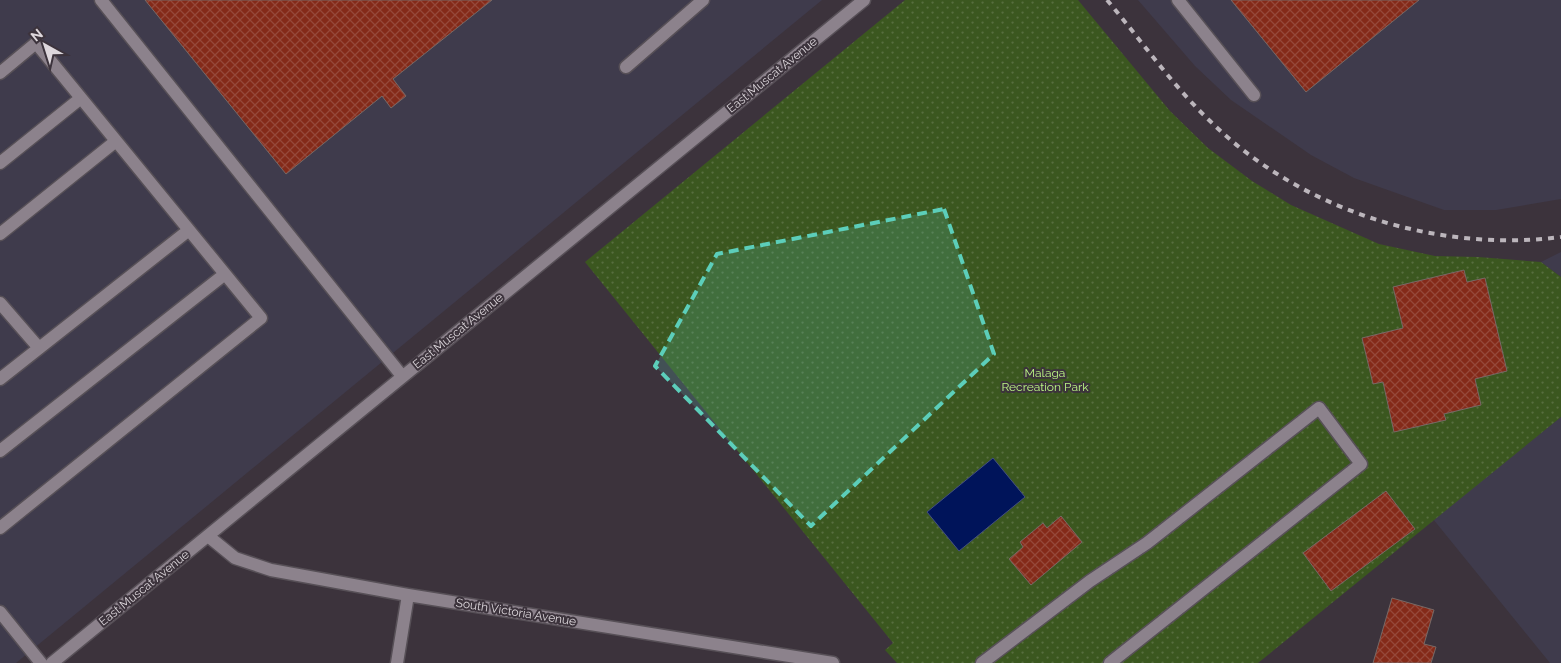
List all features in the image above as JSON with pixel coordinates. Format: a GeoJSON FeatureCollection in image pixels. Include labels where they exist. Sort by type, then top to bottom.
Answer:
{"type":"FeatureCollection","features":[{"type":"Feature","properties":{"kind":"street"},"geometry":{"type":"LineString","coordinates":[[101,0],[402,376]]}},
{"type":"Feature","properties":{"kind":"street"},"geometry":{"type":"LineString","coordinates":[[626,67],[703,0]]}},
{"type":"Feature","properties":{"kind":"street","name":"East Muscat Avenue"},"geometry":{"type":"LineString","coordinates":[[52,663],[864,0]]}},
{"type":"Feature","properties":{"kind":"street"},"geometry":{"type":"LineString","coordinates":[[1178,0],[1254,95]]}},
{"type":"Feature","properties":{"kind":"street"},"geometry":{"type":"LineString","coordinates":[[0,73],[36,43],[260,318],[0,528]]}},
{"type":"Feature","properties":{"kind":"street"},"geometry":{"type":"LineString","coordinates":[[0,162],[81,98]]}},
{"type":"Feature","properties":{"kind":"street"},"geometry":{"type":"LineString","coordinates":[[0,234],[116,141]]}},
{"type":"Feature","properties":{"kind":"street"},"geometry":{"type":"LineString","coordinates":[[0,379],[188,230]]}},
{"type":"Feature","properties":{"kind":"street"},"geometry":{"type":"LineString","coordinates":[[0,451],[225,274]]}},
{"type":"Feature","properties":{"kind":"street"},"geometry":{"type":"LineString","coordinates":[[0,303],[39,348]]}},
{"type":"Feature","properties":{"kind":"street"},"geometry":{"type":"LineString","coordinates":[[982,663],[1090,581],[1148,543],[1319,408],[1361,464],[1110,663]]}},
{"type":"Feature","properties":{"kind":"street","name":"South Victoria Avenue"},"geometry":{"type":"LineString","coordinates":[[208,536],[234,558],[271,570],[408,595],[833,663]]}},
{"type":"Feature","properties":{"kind":"street"},"geometry":{"type":"LineString","coordinates":[[397,663],[408,595]]}},
{"type":"Feature","properties":{"kind":"street"},"geometry":{"type":"LineString","coordinates":[[0,612],[41,663]]}},
{"type":"Feature","properties":{"kind":"highlighted area"},"geometry":{"type":"Polygon","coordinates":[[[944,209],[994,354],[811,526],[655,366],[717,254],[944,209]]]}},
{"type":"Feature","properties":{"kind":"shaded area"},"geometry":{"type":"Polygon","coordinates":[[[0,0],[822,0],[16,663],[0,663],[0,0]]]}},
{"type":"Feature","properties":{"kind":"shaded area"},"geometry":{"type":"Polygon","coordinates":[[[1138,0],[1561,0],[1561,199],[1496,210],[1444,210],[1354,178],[1311,155],[1231,100],[1195,66],[1138,0]]]}},
{"type":"Feature","properties":{"kind":"shaded area"},"geometry":{"type":"Polygon","coordinates":[[[1561,252],[1561,277],[1541,262],[1561,252]]]}},
{"type":"Feature","properties":{"kind":"shaded area"},"geometry":{"type":"Polygon","coordinates":[[[1561,417],[1561,663],[1550,663],[1433,519],[1561,417]]]}},
{"type":"Feature","properties":{"kind":"shaded area"},"geometry":{"type":"Polygon","coordinates":[[[993,458],[1025,497],[959,551],[927,512],[993,458]]]}},
{"type":"Feature","properties":{"kind":"green space","name":"Malaga Recreation Park"},"geometry":{"type":"Polygon","coordinates":[[[905,0],[1078,0],[1170,111],[1208,148],[1252,181],[1291,205],[1379,244],[1435,256],[1541,262],[1561,277],[1561,417],[1258,663],[897,663],[885,650],[893,643],[585,262],[905,0]]]}},
{"type":"Feature","properties":{"kind":"building"},"geometry":{"type":"Polygon","coordinates":[[[145,0],[492,0],[393,79],[406,96],[391,108],[382,96],[286,174],[145,0]]]}},
{"type":"Feature","properties":{"kind":"building"},"geometry":{"type":"Polygon","coordinates":[[[1231,0],[1419,0],[1306,92],[1231,0]]]}},
{"type":"Feature","properties":{"kind":"building"},"geometry":{"type":"Polygon","coordinates":[[[1464,270],[1467,282],[1485,278],[1507,371],[1475,379],[1481,405],[1444,414],[1446,420],[1394,432],[1383,382],[1373,384],[1362,338],[1403,328],[1393,287],[1464,270]]]}},
{"type":"Feature","properties":{"kind":"building"},"geometry":{"type":"Polygon","coordinates":[[[1386,491],[1415,529],[1331,591],[1303,553],[1386,491]]]}},
{"type":"Feature","properties":{"kind":"building"},"geometry":{"type":"Polygon","coordinates":[[[1061,516],[1082,542],[1031,585],[1009,559],[1023,547],[1020,542],[1043,523],[1047,528],[1061,516]]]}},
{"type":"Feature","properties":{"kind":"building"},"geometry":{"type":"Polygon","coordinates":[[[1392,598],[1434,610],[1424,644],[1436,647],[1431,663],[1373,663],[1392,598]]]}},
{"type":"Feature","properties":{"kind":"railway"},"geometry":{"type":"LineString","coordinates":[[1107,0],[1196,107],[1246,152],[1285,179],[1328,201],[1372,218],[1419,231],[1466,238],[1514,240],[1561,237]]}}]}
